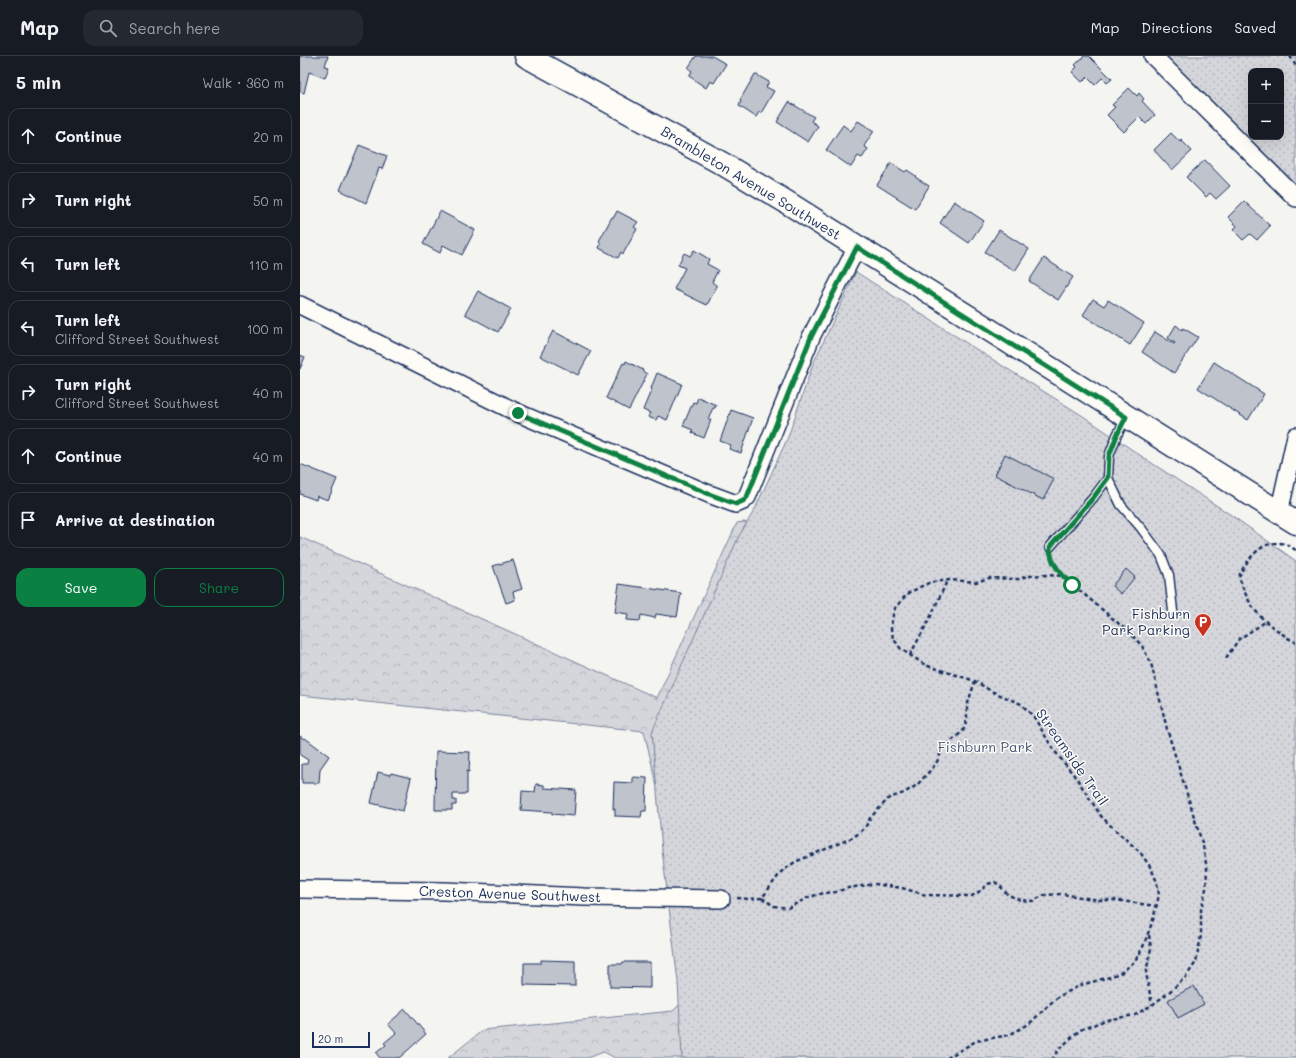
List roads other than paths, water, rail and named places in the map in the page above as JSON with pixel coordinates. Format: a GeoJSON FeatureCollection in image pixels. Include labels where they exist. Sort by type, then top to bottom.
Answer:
{"type":"FeatureCollection","features":[{"type":"Feature","properties":{"kind":"main road","name":"Brambleton Avenue Southwest"},"geometry":{"type":"LineString","coordinates":[[526,56],[723,164],[1287,518]]}},
{"type":"Feature","properties":{"kind":"street"},"geometry":{"type":"LineString","coordinates":[[1153,56],[1296,198]]}},
{"type":"Feature","properties":{"kind":"street"},"geometry":{"type":"LineString","coordinates":[[300,305],[518,413],[736,504],[743,501],[747,497],[811,337],[857,247]]}},
{"type":"Feature","properties":{"kind":"street"},"geometry":{"type":"LineString","coordinates":[[1287,518],[1296,436]]}},
{"type":"Feature","properties":{"kind":"street","name":"Creston Avenue Southwest"},"geometry":{"type":"LineString","coordinates":[[300,889],[444,891],[584,897],[721,899]]}},
{"type":"Feature","properties":{"kind":"lane"},"geometry":{"type":"LineString","coordinates":[[1126,417],[1109,456],[1108,478],[1121,505],[1141,528],[1161,555],[1169,575],[1173,611]]}},
{"type":"Feature","properties":{"kind":"lane"},"geometry":{"type":"LineString","coordinates":[[1050,547],[1093,498],[1108,478]]}},
{"type":"Feature","properties":{"kind":"place","name":"Fishburn Park Parking"},"geometry":{"type":"Point","coordinates":[1203,637]}},
{"type":"Feature","properties":{"kind":"park label","name":"Fishburn Park"},"geometry":{"type":"Point","coordinates":[985,747]}}]}
